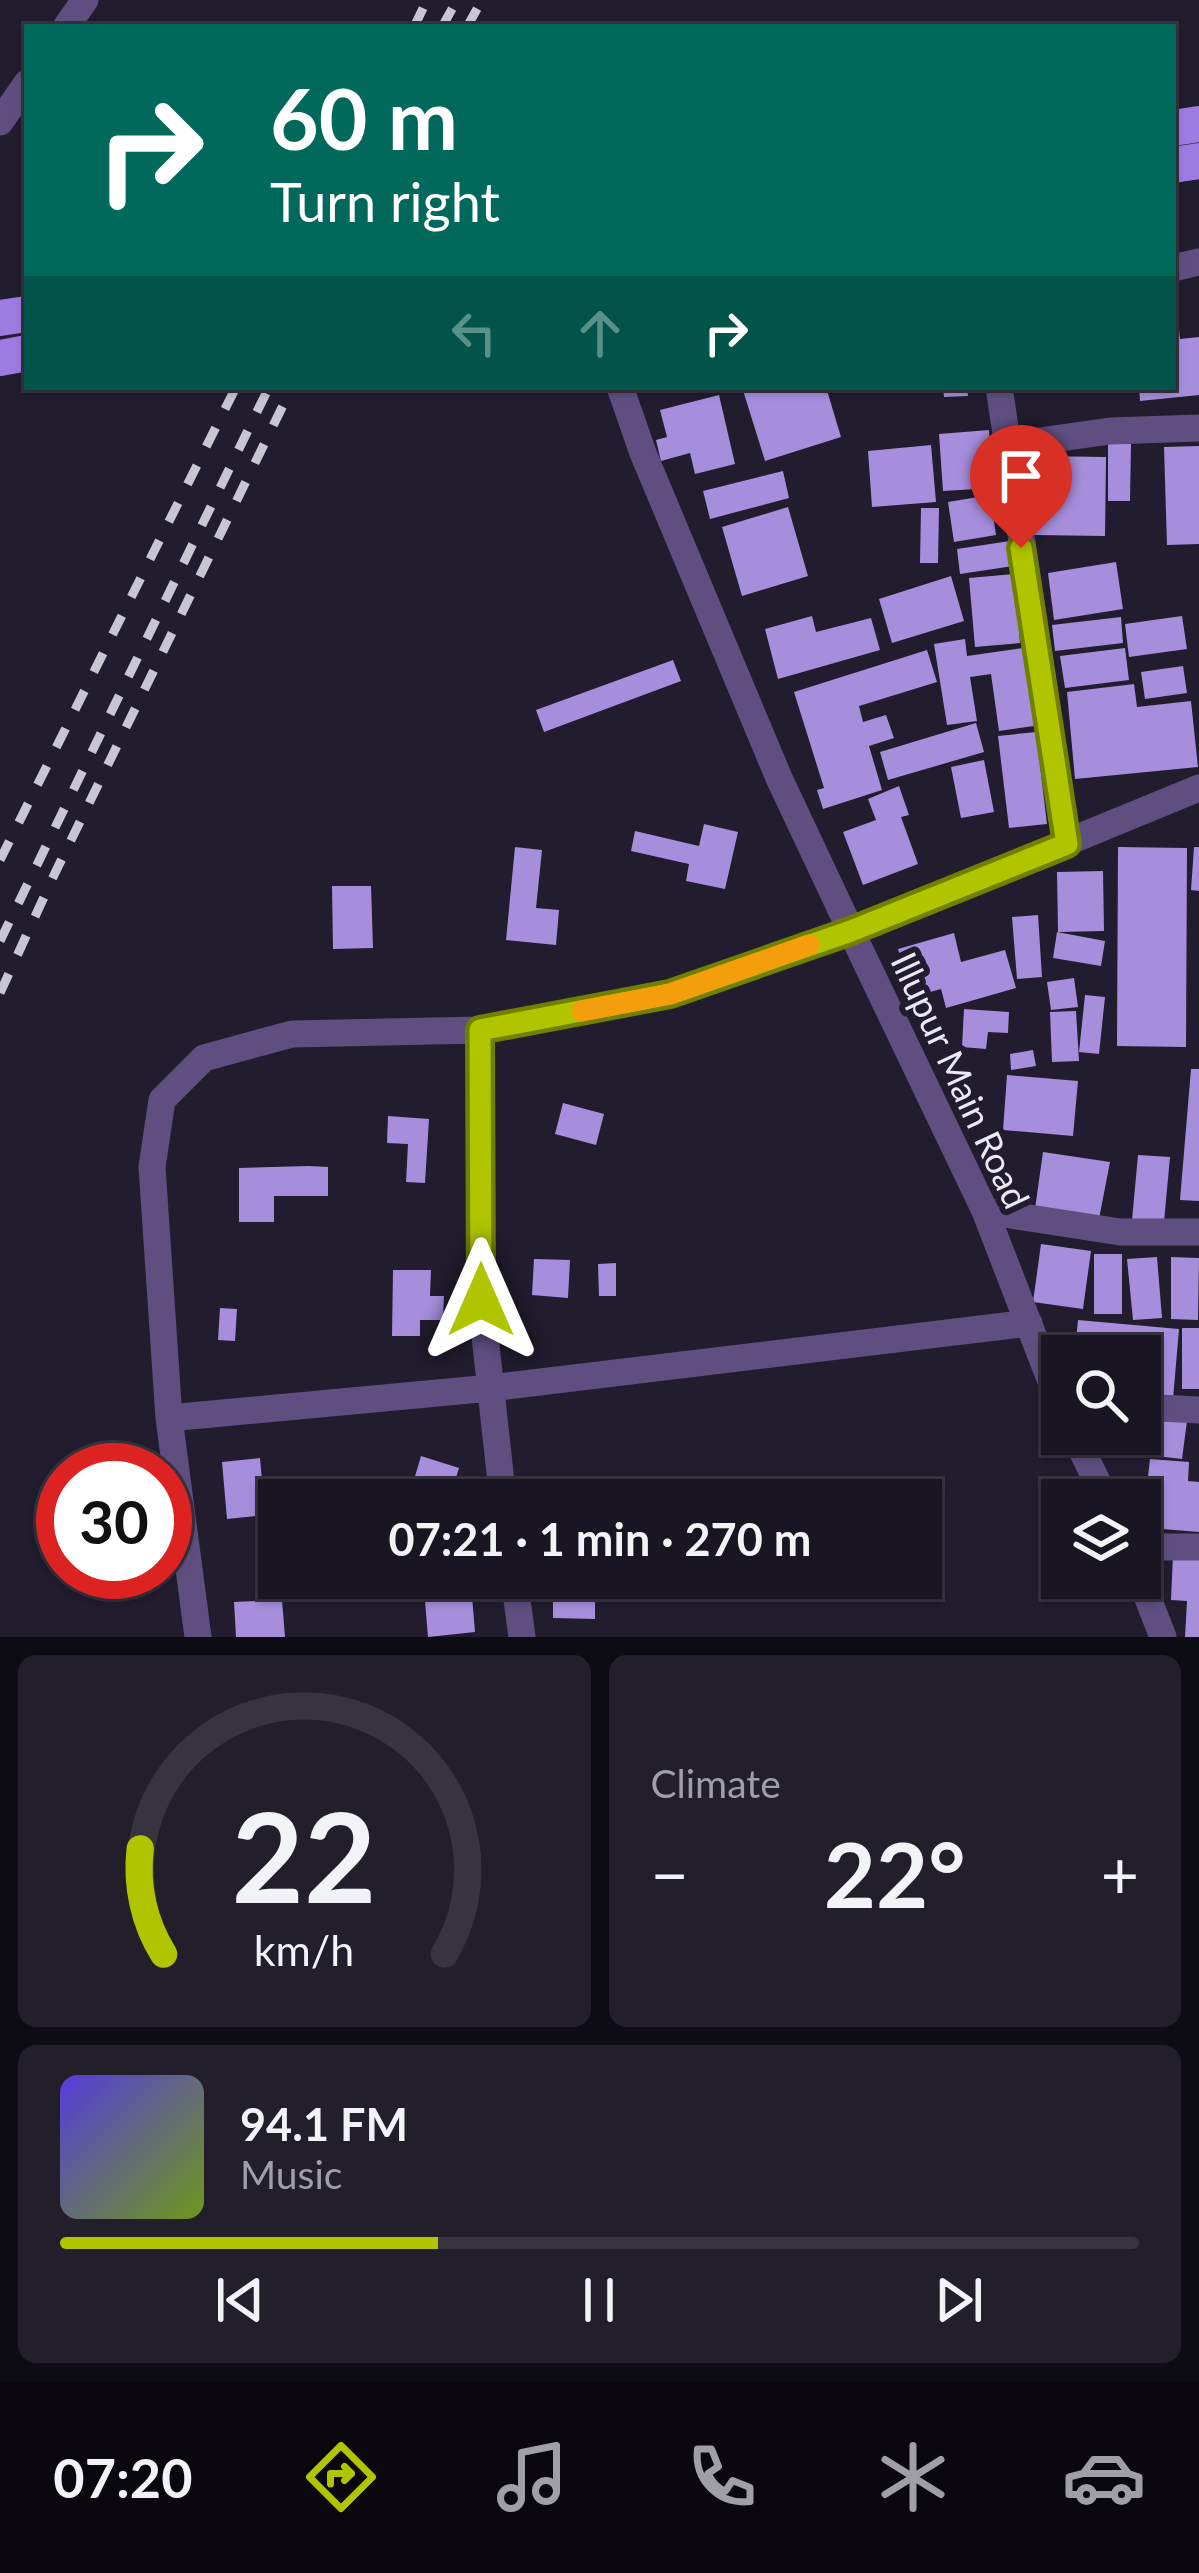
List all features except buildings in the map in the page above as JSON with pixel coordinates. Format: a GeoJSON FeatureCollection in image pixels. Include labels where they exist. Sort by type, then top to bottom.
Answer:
{"type":"FeatureCollection","features":[{"type":"Feature","properties":{"kind":"street"},"geometry":{"type":"LineString","coordinates":[[0,122],[24,87]]}},
{"type":"Feature","properties":{"kind":"street"},"geometry":{"type":"LineString","coordinates":[[198,1637],[169,1418],[152,1167],[162,1100],[204,1058],[292,1034],[480,1030],[670,994],[851,931],[778,778],[621,390]]}},
{"type":"Feature","properties":{"kind":"street"},"geometry":{"type":"LineString","coordinates":[[999,390],[1067,844]]}},
{"type":"Feature","properties":{"kind":"street"},"geometry":{"type":"LineString","coordinates":[[1005,446],[1110,431],[1199,428]]}},
{"type":"Feature","properties":{"kind":"street","name":"Illupur Main Road"},"geometry":{"type":"LineString","coordinates":[[1041,1354],[985,1211],[851,931],[1199,788]]}},
{"type":"Feature","properties":{"kind":"street"},"geometry":{"type":"LineString","coordinates":[[480,1030],[481,1300],[501,1479]]}},
{"type":"Feature","properties":{"kind":"street"},"geometry":{"type":"LineString","coordinates":[[985,1211],[1120,1232],[1199,1232]]}},
{"type":"Feature","properties":{"kind":"street"},"geometry":{"type":"LineString","coordinates":[[169,1418],[491,1388],[1029,1323]]}},
{"type":"Feature","properties":{"kind":"street"},"geometry":{"type":"LineString","coordinates":[[1161,1408],[1199,1410]]}},
{"type":"Feature","properties":{"kind":"street"},"geometry":{"type":"LineString","coordinates":[[1161,1547],[1199,1547]]}},
{"type":"Feature","properties":{"kind":"street"},"geometry":{"type":"LineString","coordinates":[[517,1599],[522,1637]]}},
{"type":"Feature","properties":{"kind":"street"},"geometry":{"type":"LineString","coordinates":[[1148,1599],[1163,1637]]}},
{"type":"Feature","properties":{"kind":"railway"},"geometry":{"type":"LineString","coordinates":[[415,24],[427,0]]}},
{"type":"Feature","properties":{"kind":"railway"},"geometry":{"type":"LineString","coordinates":[[444,24],[457,0]]}},
{"type":"Feature","properties":{"kind":"railway"},"geometry":{"type":"LineString","coordinates":[[469,24],[482,0]]}},
{"type":"Feature","properties":{"kind":"railway"},"geometry":{"type":"LineString","coordinates":[[0,860],[235,390]]}},
{"type":"Feature","properties":{"kind":"railway"},"geometry":{"type":"LineString","coordinates":[[0,941],[268,390]]}},
{"type":"Feature","properties":{"kind":"railway"},"geometry":{"type":"LineString","coordinates":[[0,993],[291,390]]}},
{"type":"Feature","properties":{"kind":"slow traffic"},"geometry":{"type":"LineString","coordinates":[[582,1011],[670,994],[809,945]]}},
{"type":"Feature","properties":{"kind":"route"},"geometry":{"type":"LineString","coordinates":[[481,1300],[480,1030],[670,994],[851,931],[1067,844],[1021,548]]}}]}
